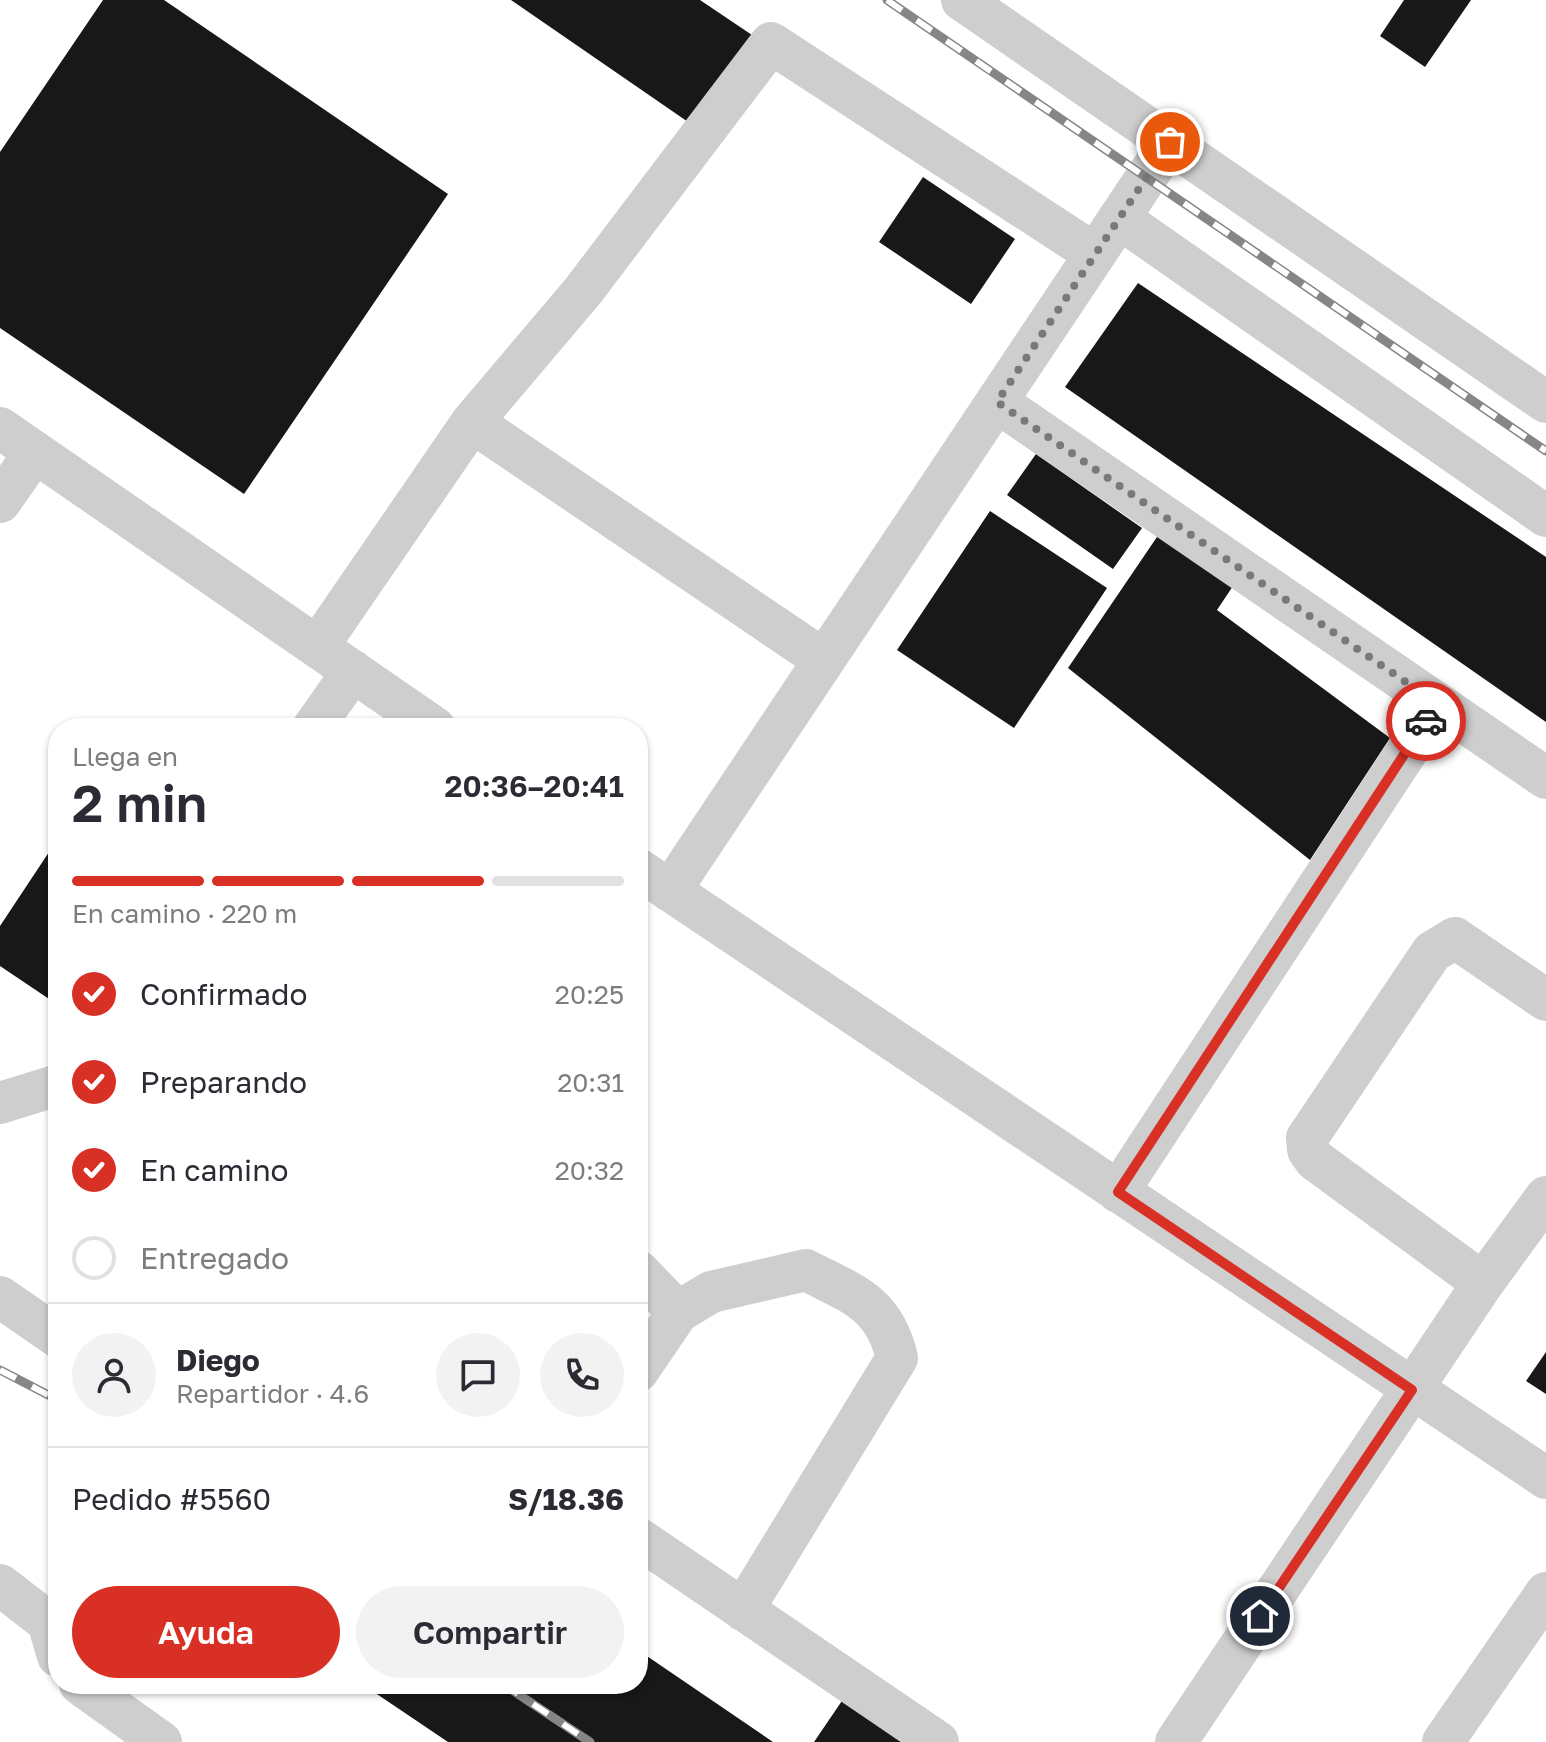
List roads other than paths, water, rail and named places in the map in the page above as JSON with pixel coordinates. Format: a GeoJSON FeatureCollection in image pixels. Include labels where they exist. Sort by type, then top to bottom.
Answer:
{"type":"FeatureCollection","features":[{"type":"Feature","properties":{"kind":"lane"},"geometry":{"type":"LineString","coordinates":[[962,0],[1546,402]]}},
{"type":"Feature","properties":{"kind":"lane"},"geometry":{"type":"LineString","coordinates":[[318,646],[472,422],[583,291],[771,43],[1095,254]]}},
{"type":"Feature","properties":{"kind":"lane"},"geometry":{"type":"LineString","coordinates":[[1170,142],[824,660],[654,880],[1546,1478]]}},
{"type":"Feature","properties":{"kind":"lane"},"geometry":{"type":"LineString","coordinates":[[1119,218],[1546,516]]}},
{"type":"Feature","properties":{"kind":"lane"},"geometry":{"type":"LineString","coordinates":[[997,402],[1546,778]]}},
{"type":"Feature","properties":{"kind":"lane"},"geometry":{"type":"LineString","coordinates":[[472,422],[824,660]]}},
{"type":"Feature","properties":{"kind":"lane"},"geometry":{"type":"LineString","coordinates":[[0,428],[421,718]]}},
{"type":"Feature","properties":{"kind":"lane"},"geometry":{"type":"LineString","coordinates":[[0,502],[35,452]]}},
{"type":"Feature","properties":{"kind":"lane"},"geometry":{"type":"LineString","coordinates":[[320,718],[353,671]]}},
{"type":"Feature","properties":{"kind":"lane"},"geometry":{"type":"LineString","coordinates":[[1118,1192],[1438,704]]}},
{"type":"Feature","properties":{"kind":"lane"},"geometry":{"type":"LineString","coordinates":[[1483,1283],[1315,1160],[1308,1150],[1307,1138],[1432,952],[1443,943],[1455,938],[1546,1000]]}},
{"type":"Feature","properties":{"kind":"lane"},"geometry":{"type":"LineString","coordinates":[[0,1103],[48,1088]]}},
{"type":"Feature","properties":{"kind":"lane"},"geometry":{"type":"LineString","coordinates":[[1176,1742],[1483,1283],[1546,1197]]}},
{"type":"Feature","properties":{"kind":"lane"},"geometry":{"type":"LineString","coordinates":[[648,1356],[678,1312],[711,1292],[806,1270],[862,1299],[890,1329],[897,1358],[743,1610]]}},
{"type":"Feature","properties":{"kind":"lane"},"geometry":{"type":"LineString","coordinates":[[648,1281],[678,1312]]}},
{"type":"Feature","properties":{"kind":"lane"},"geometry":{"type":"LineString","coordinates":[[0,1297],[48,1330]]}},
{"type":"Feature","properties":{"kind":"lane"},"geometry":{"type":"LineString","coordinates":[[648,1545],[938,1742]]}},
{"type":"Feature","properties":{"kind":"lane"},"geometry":{"type":"LineString","coordinates":[[0,1585],[48,1623]]}},
{"type":"Feature","properties":{"kind":"lane"},"geometry":{"type":"LineString","coordinates":[[1443,1742],[1546,1593]]}},
{"type":"Feature","properties":{"kind":"lane"},"geometry":{"type":"LineString","coordinates":[[94,1694],[161,1742]]}},
{"type":"Feature","properties":{"kind":"railway"},"geometry":{"type":"LineString","coordinates":[[887,0],[1546,451]]}},
{"type":"Feature","properties":{"kind":"railway"},"geometry":{"type":"LineString","coordinates":[[0,1370],[48,1395]]}},
{"type":"Feature","properties":{"kind":"railway"},"geometry":{"type":"LineString","coordinates":[[518,1694],[590,1742]]}}]}
